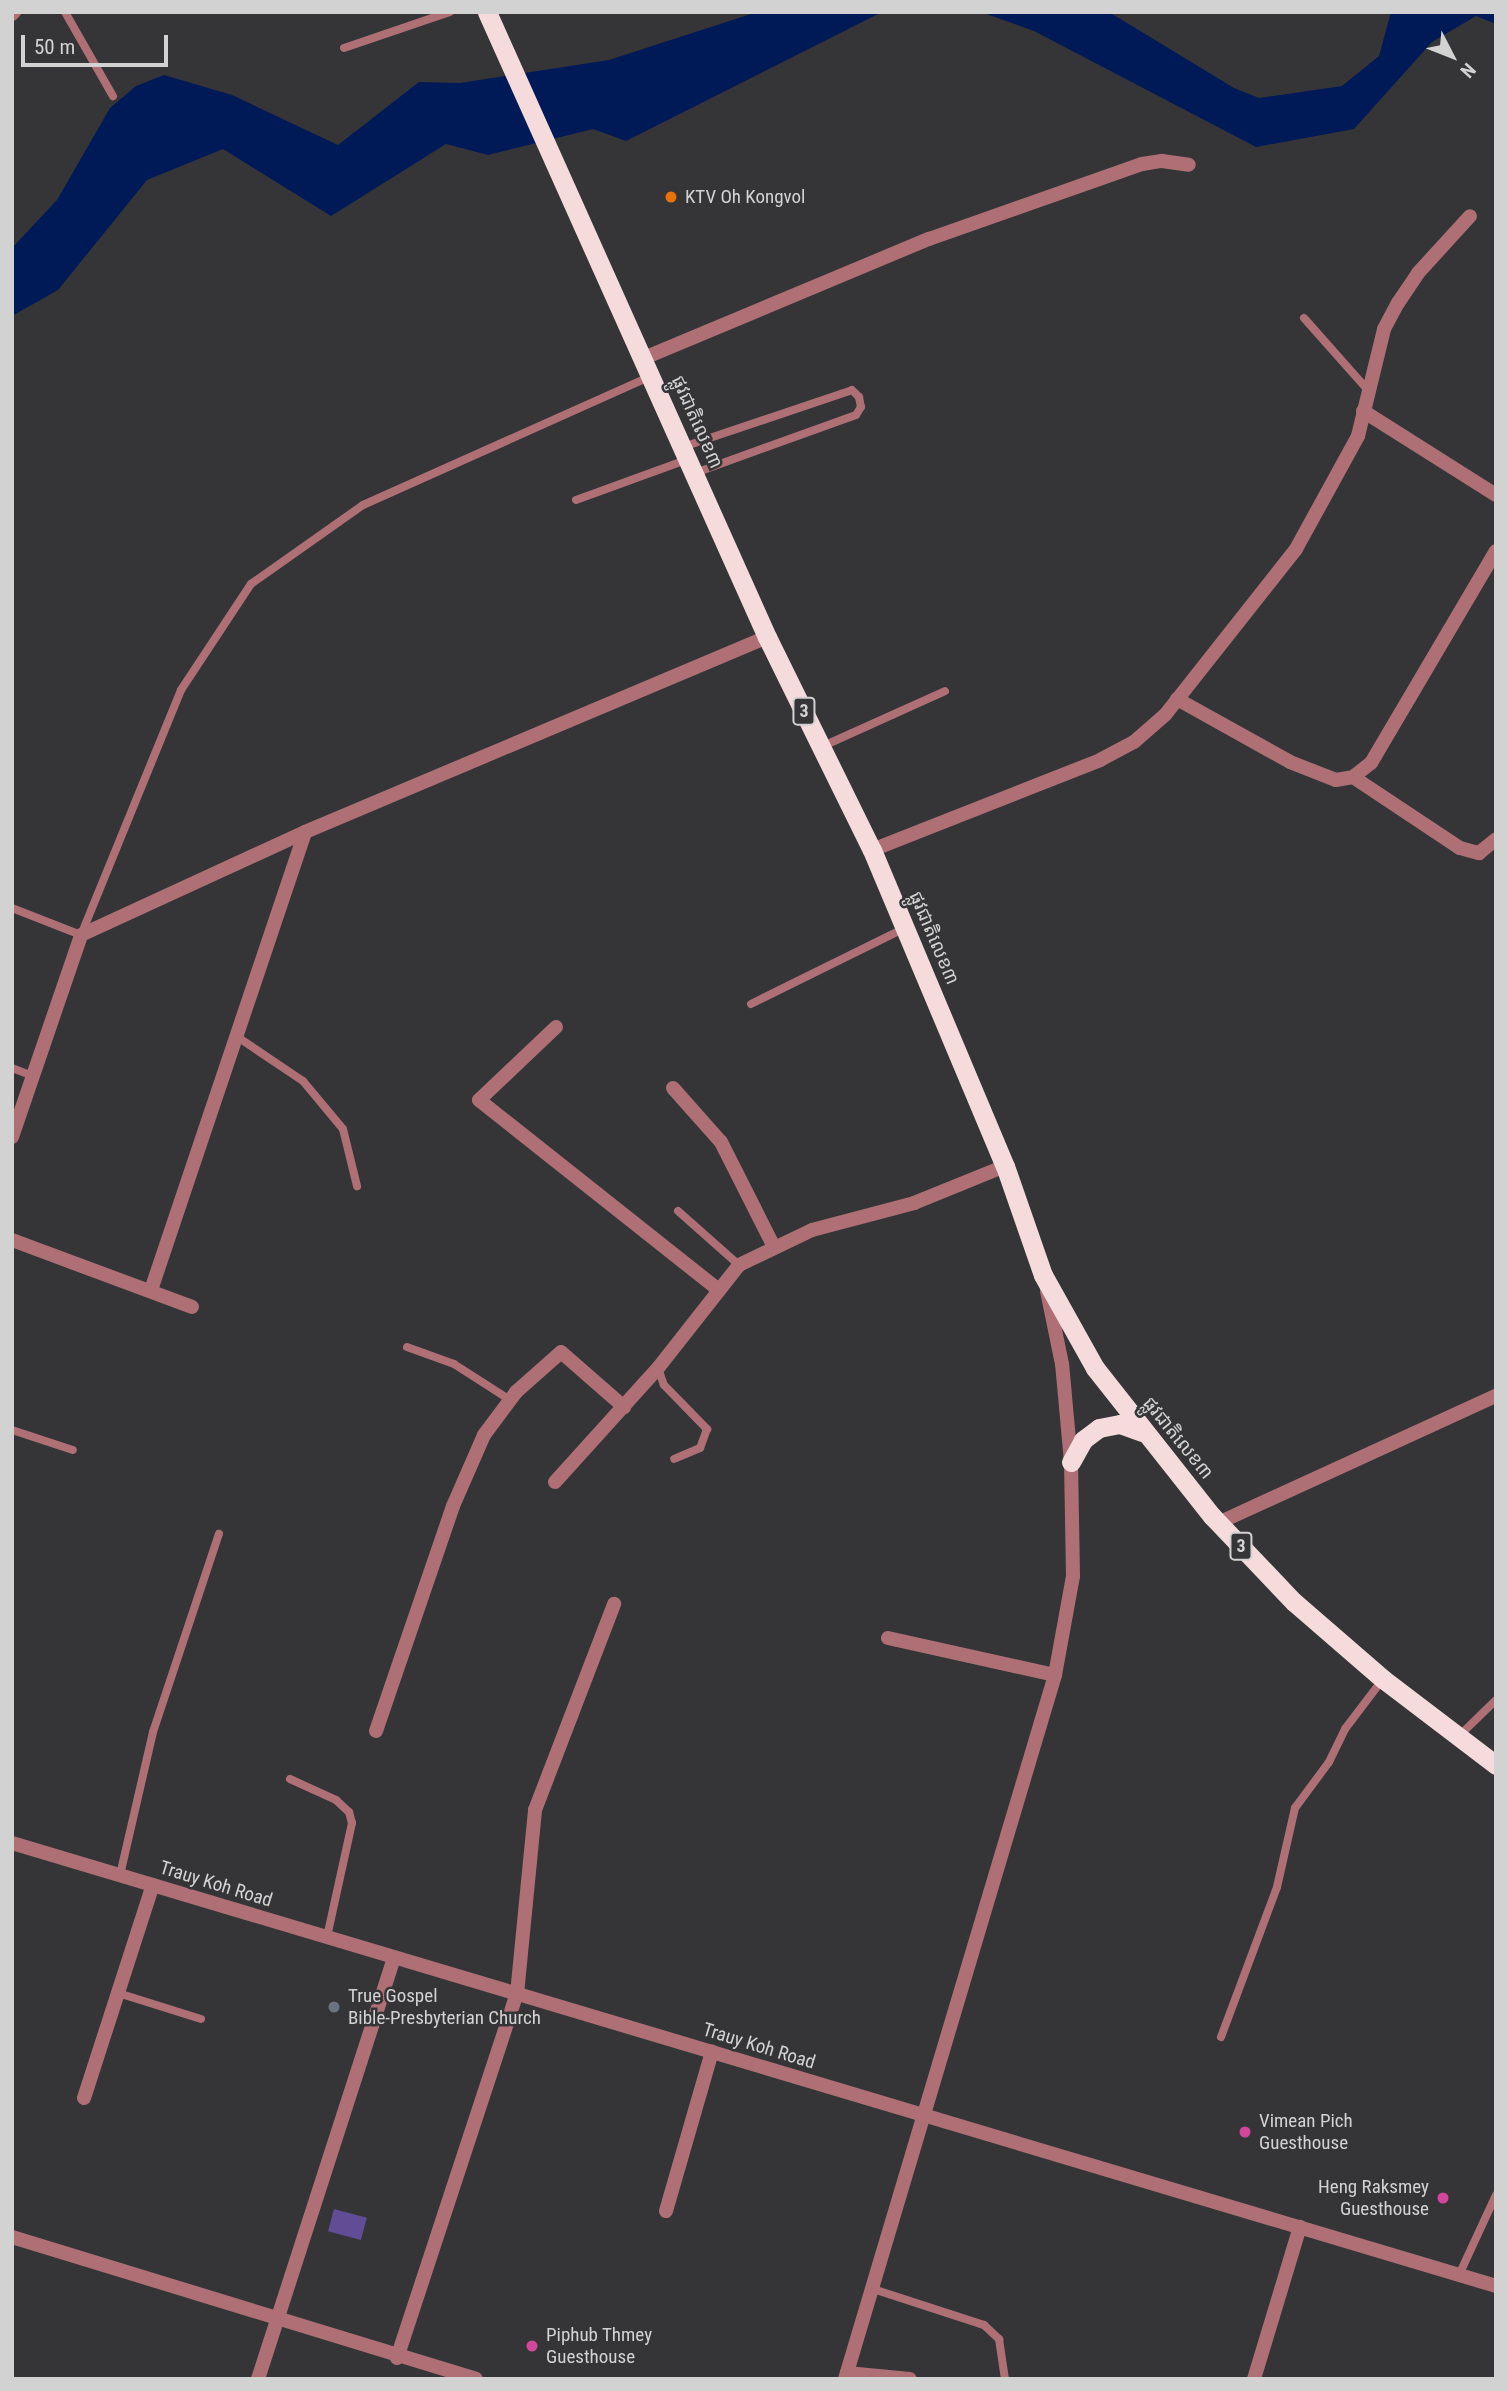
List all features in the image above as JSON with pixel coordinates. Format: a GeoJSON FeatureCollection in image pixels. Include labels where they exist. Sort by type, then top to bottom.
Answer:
{"type":"FeatureCollection","features":[{"type":"Feature","properties":{"kind":"highway","name":"ផ្លូវជាតិលេខ៣"},"geometry":{"type":"LineString","coordinates":[[487,12],[767,637],[872,849],[1005,1166],[1043,1275],[1095,1368],[1142,1432],[1218,1523],[1294,1602],[1383,1679],[1496,1765]]}},
{"type":"Feature","properties":{"kind":"highway"},"geometry":{"type":"LineString","coordinates":[[1071,1462],[1083,1440],[1099,1428],[1120,1424],[1142,1432]]}},
{"type":"Feature","properties":{"kind":"street"},"geometry":{"type":"LineString","coordinates":[[648,367],[929,239],[1142,164],[1162,161],[1189,165]]}},
{"type":"Feature","properties":{"kind":"street"},"geometry":{"type":"LineString","coordinates":[[872,849],[1100,760],[1134,741],[1177,699],[1296,549],[1351,451],[1384,329],[1418,273],[1471,216]]}},
{"type":"Feature","properties":{"kind":"street"},"geometry":{"type":"LineString","coordinates":[[1363,411],[1496,495]]}},
{"type":"Feature","properties":{"kind":"street"},"geometry":{"type":"LineString","coordinates":[[1177,699],[1290,762],[1336,780],[1353,777],[1371,763],[1496,551]]}},
{"type":"Feature","properties":{"kind":"street"},"geometry":{"type":"LineString","coordinates":[[12,1137],[81,935],[305,832],[767,637]]}},
{"type":"Feature","properties":{"kind":"street"},"geometry":{"type":"LineString","coordinates":[[1353,777],[1460,848],[1479,853],[1496,839]]}},
{"type":"Feature","properties":{"kind":"street"},"geometry":{"type":"LineString","coordinates":[[150,1290],[215,1089],[239,1038],[305,832]]}},
{"type":"Feature","properties":{"kind":"street"},"geometry":{"type":"LineString","coordinates":[[556,1027],[479,1100],[719,1290]]}},
{"type":"Feature","properties":{"kind":"street"},"geometry":{"type":"LineString","coordinates":[[673,1088],[721,1142],[774,1247]]}},
{"type":"Feature","properties":{"kind":"street"},"geometry":{"type":"LineString","coordinates":[[555,1482],[658,1368],[739,1265],[812,1230],[914,1203],[1005,1166]]}},
{"type":"Feature","properties":{"kind":"street"},"geometry":{"type":"LineString","coordinates":[[12,1240],[192,1307]]}},
{"type":"Feature","properties":{"kind":"street"},"geometry":{"type":"LineString","coordinates":[[910,2379],[846,2376],[926,2116],[1055,1675],[1073,1576],[1071,1462],[1062,1364],[1043,1275]]}},
{"type":"Feature","properties":{"kind":"street"},"geometry":{"type":"LineString","coordinates":[[376,1731],[453,1506],[484,1435],[510,1400],[561,1352],[624,1407]]}},
{"type":"Feature","properties":{"kind":"street"},"geometry":{"type":"LineString","coordinates":[[1218,1523],[1496,1396]]}},
{"type":"Feature","properties":{"kind":"street"},"geometry":{"type":"LineString","coordinates":[[397,2358],[517,1994],[535,1810],[614,1604]]}},
{"type":"Feature","properties":{"kind":"street"},"geometry":{"type":"LineString","coordinates":[[888,1638],[1055,1675]]}},
{"type":"Feature","properties":{"kind":"street","name":"Trauy Koh Road"},"geometry":{"type":"LineString","coordinates":[[12,1843],[1496,2286]]}},
{"type":"Feature","properties":{"kind":"street"},"geometry":{"type":"LineString","coordinates":[[84,2098],[153,1885]]}},
{"type":"Feature","properties":{"kind":"street"},"geometry":{"type":"LineString","coordinates":[[258,2379],[394,1957]]}},
{"type":"Feature","properties":{"kind":"street"},"geometry":{"type":"LineString","coordinates":[[666,2211],[712,2052]]}},
{"type":"Feature","properties":{"kind":"street"},"geometry":{"type":"LineString","coordinates":[[1254,2379],[1300,2227]]}},
{"type":"Feature","properties":{"kind":"street"},"geometry":{"type":"LineString","coordinates":[[12,2237],[397,2358],[477,2379]]}},
{"type":"Feature","properties":{"kind":"lane"},"geometry":{"type":"LineString","coordinates":[[65,12],[113,96]]}},
{"type":"Feature","properties":{"kind":"lane"},"geometry":{"type":"LineString","coordinates":[[344,48],[450,12]]}},
{"type":"Feature","properties":{"kind":"lane"},"geometry":{"type":"LineString","coordinates":[[1304,318],[1368,390]]}},
{"type":"Feature","properties":{"kind":"lane"},"geometry":{"type":"LineString","coordinates":[[12,908],[81,935],[181,691],[251,584],[363,505],[648,367]]}},
{"type":"Feature","properties":{"kind":"lane"},"geometry":{"type":"LineString","coordinates":[[576,500],[689,460],[852,390],[859,397],[861,407],[856,415],[689,460]]}},
{"type":"Feature","properties":{"kind":"lane"},"geometry":{"type":"LineString","coordinates":[[821,747],[945,691]]}},
{"type":"Feature","properties":{"kind":"lane"},"geometry":{"type":"LineString","coordinates":[[751,1004],[905,928]]}},
{"type":"Feature","properties":{"kind":"lane"},"geometry":{"type":"LineString","coordinates":[[239,1038],[303,1081],[343,1129],[357,1186]]}},
{"type":"Feature","properties":{"kind":"lane"},"geometry":{"type":"LineString","coordinates":[[12,1068],[33,1076]]}},
{"type":"Feature","properties":{"kind":"lane"},"geometry":{"type":"LineString","coordinates":[[678,1211],[739,1265]]}},
{"type":"Feature","properties":{"kind":"lane"},"geometry":{"type":"LineString","coordinates":[[407,1347],[454,1364],[510,1400]]}},
{"type":"Feature","properties":{"kind":"lane"},"geometry":{"type":"LineString","coordinates":[[658,1368],[664,1385],[707,1429],[700,1448],[674,1460]]}},
{"type":"Feature","properties":{"kind":"lane"},"geometry":{"type":"LineString","coordinates":[[12,1430],[72,1450]]}},
{"type":"Feature","properties":{"kind":"lane"},"geometry":{"type":"LineString","coordinates":[[120,1875],[153,1732],[219,1534]]}},
{"type":"Feature","properties":{"kind":"lane"},"geometry":{"type":"LineString","coordinates":[[1221,2037],[1277,1887],[1295,1808],[1383,1679]]}},
{"type":"Feature","properties":{"kind":"lane"},"geometry":{"type":"LineString","coordinates":[[1458,1737],[1496,1700]]}},
{"type":"Feature","properties":{"kind":"lane"},"geometry":{"type":"LineString","coordinates":[[290,1779],[336,1800],[349,1812],[352,1823],[327,1937]]}},
{"type":"Feature","properties":{"kind":"lane"},"geometry":{"type":"LineString","coordinates":[[118,1993],[201,2019]]}},
{"type":"Feature","properties":{"kind":"lane"},"geometry":{"type":"LineString","coordinates":[[1460,2275],[1496,2195]]}},
{"type":"Feature","properties":{"kind":"lane"},"geometry":{"type":"LineString","coordinates":[[873,2289],[984,2325],[999,2339],[1005,2379]]}},
{"type":"Feature","properties":{"kind":"shaded area"},"geometry":{"type":"Polygon","coordinates":[[[757,12],[882,12],[626,141],[593,129],[488,155],[446,144],[331,216],[223,149],[147,180],[58,290],[12,316],[12,248],[57,200],[110,108],[136,86],[164,75],[232,95],[338,145],[419,82],[460,83],[609,60],[757,12]]]}},
{"type":"Feature","properties":{"kind":"shaded area"},"geometry":{"type":"Polygon","coordinates":[[[981,12],[1109,12],[1234,88],[1259,98],[1342,86],[1379,56],[1391,12],[1496,12],[1496,24],[1476,16],[1432,42],[1354,129],[1256,147],[1034,31],[981,12]]]}},
{"type":"Feature","properties":{"kind":"building"},"geometry":{"type":"Polygon","coordinates":[[[334,2209],[367,2218],[361,2240],[328,2231],[334,2209]]]}},
{"type":"Feature","properties":{"kind":"place","name":"KTV Oh Kongvol"},"geometry":{"type":"Point","coordinates":[671,197]}},
{"type":"Feature","properties":{"kind":"place","name":"True Gospel Bible-Presbyterian Church"},"geometry":{"type":"Point","coordinates":[334,2007]}},
{"type":"Feature","properties":{"kind":"place","name":"Vimean Pich Guesthouse"},"geometry":{"type":"Point","coordinates":[1245,2132]}},
{"type":"Feature","properties":{"kind":"place","name":"Heng Raksmey Guesthouse"},"geometry":{"type":"Point","coordinates":[1443,2198]}},
{"type":"Feature","properties":{"kind":"place","name":"Piphub Thmey Guesthouse"},"geometry":{"type":"Point","coordinates":[532,2346]}}]}
